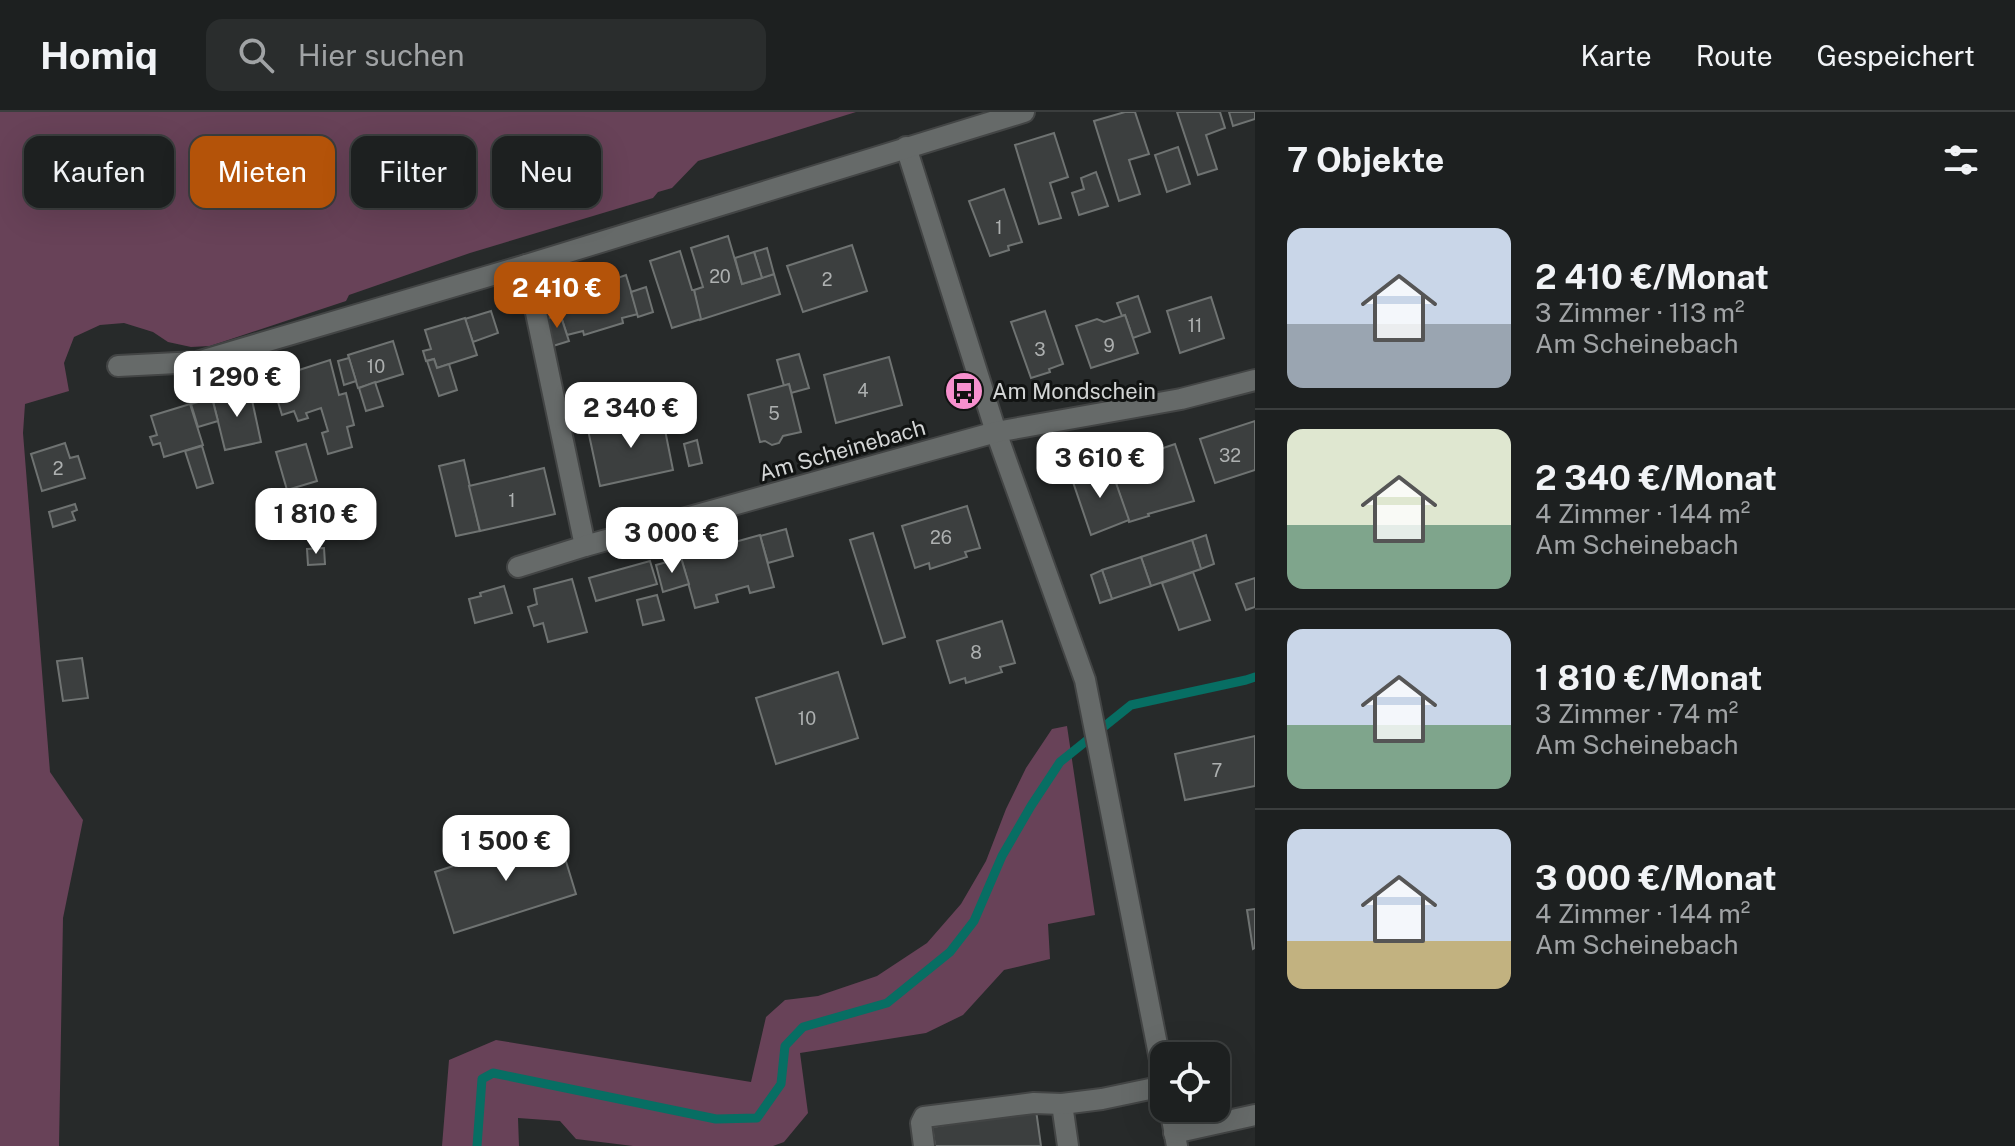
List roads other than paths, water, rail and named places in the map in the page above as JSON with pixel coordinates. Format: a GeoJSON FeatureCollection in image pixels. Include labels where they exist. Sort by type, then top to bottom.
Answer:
{"type":"FeatureCollection","features":[{"type":"Feature","properties":{"kind":"street"},"geometry":{"type":"LineString","coordinates":[[118,366],[197,362],[1024,112]]}},
{"type":"Feature","properties":{"kind":"street"},"geometry":{"type":"LineString","coordinates":[[906,147],[996,432],[1085,680],[1157,1042]]}},
{"type":"Feature","properties":{"kind":"street"},"geometry":{"type":"LineString","coordinates":[[526,265],[585,546]]}},
{"type":"Feature","properties":{"kind":"street","name":"Am Scheinebach"},"geometry":{"type":"LineString","coordinates":[[518,567],[996,432],[1181,399],[1255,380]]}},
{"type":"Feature","properties":{"kind":"street"},"geometry":{"type":"LineString","coordinates":[[924,1146],[921,1123],[924,1117],[1034,1103],[1062,1104],[1150,1089]]}},
{"type":"Feature","properties":{"kind":"street"},"geometry":{"type":"LineString","coordinates":[[1062,1104],[1068,1146]]}},
{"type":"Feature","properties":{"kind":"street"},"geometry":{"type":"LineString","coordinates":[[1176,1139],[1255,1115]]}},
{"type":"Feature","properties":{"kind":"waterway"},"geometry":{"type":"LineString","coordinates":[[477,1146],[482,1079],[493,1073],[716,1119],[757,1118],[781,1084],[785,1046],[803,1027],[887,1003],[950,952],[974,921],[1002,856],[1060,762],[1131,705],[1255,677]]}},
{"type":"Feature","properties":{"kind":"place","name":"Am Mondschein"},"geometry":{"type":"Point","coordinates":[964,391]}}]}
